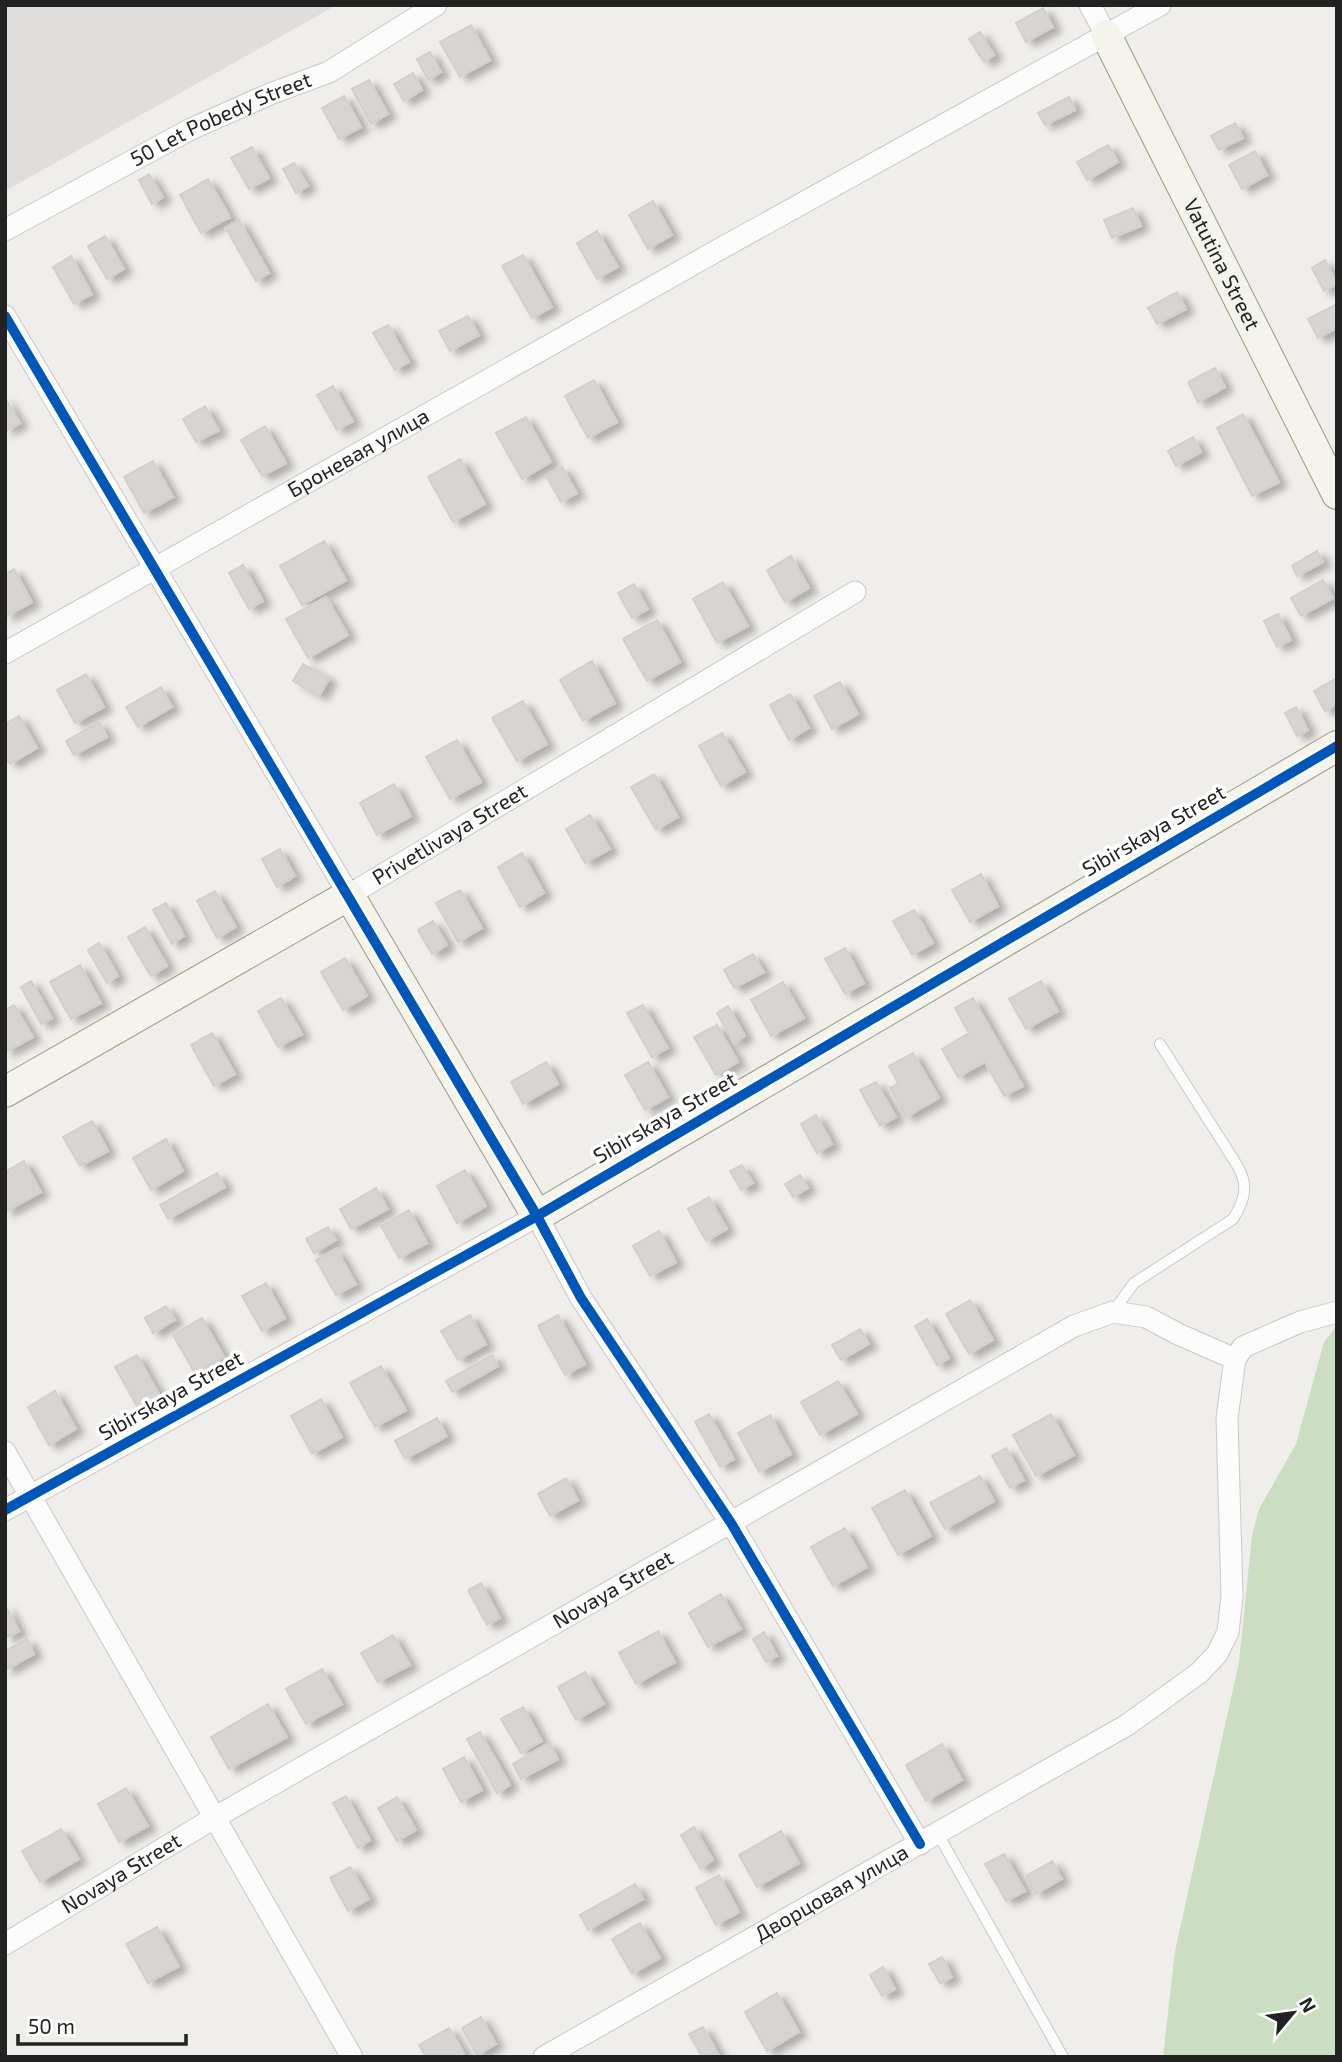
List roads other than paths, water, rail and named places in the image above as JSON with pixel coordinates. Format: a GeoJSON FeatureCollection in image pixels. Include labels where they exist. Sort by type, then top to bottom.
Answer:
{"type":"FeatureCollection","features":[{"type":"Feature","properties":{"kind":"street","name":"50 Let Pobedy Street"},"geometry":{"type":"LineString","coordinates":[[5,229],[191,129],[329,72],[436,5]]}},
{"type":"Feature","properties":{"kind":"street","name":"Vatutina Street"},"geometry":{"type":"LineString","coordinates":[[1090,5],[1337,494]]}},
{"type":"Feature","properties":{"kind":"street"},"geometry":{"type":"LineString","coordinates":[[1106,36],[1160,5]]}},
{"type":"Feature","properties":{"kind":"street","name":"Броневая улица"},"geometry":{"type":"LineString","coordinates":[[5,653],[711,254],[1106,36]]}},
{"type":"Feature","properties":{"kind":"street"},"geometry":{"type":"LineString","coordinates":[[5,316],[349,895],[537,1216],[581,1298],[731,1523],[929,1839]]}},
{"type":"Feature","properties":{"kind":"street","name":"Privetlivaya Street"},"geometry":{"type":"LineString","coordinates":[[5,1092],[349,895],[855,592]]}},
{"type":"Feature","properties":{"kind":"street","name":"Sibirskaya Street"},"geometry":{"type":"LineString","coordinates":[[5,1510],[537,1216],[1337,746]]}},
{"type":"Feature","properties":{"kind":"street","name":"Novaya Street"},"geometry":{"type":"LineString","coordinates":[[5,1944],[214,1818],[1074,1326],[1113,1312],[1146,1317],[1235,1359]]}},
{"type":"Feature","properties":{"kind":"street"},"geometry":{"type":"LineString","coordinates":[[1235,1359],[1243,1347],[1300,1322],[1337,1312]]}},
{"type":"Feature","properties":{"kind":"street","name":"Дворцовая улица"},"geometry":{"type":"LineString","coordinates":[[544,2057],[1127,1725],[1199,1674],[1217,1654],[1228,1632],[1232,1596],[1227,1418],[1235,1359]]}},
{"type":"Feature","properties":{"kind":"street"},"geometry":{"type":"LineString","coordinates":[[5,1452],[352,2057]]}},
{"type":"Feature","properties":{"kind":"lane"},"geometry":{"type":"LineString","coordinates":[[1113,1312],[1134,1283],[1233,1219],[1242,1206],[1245,1194],[1244,1177],[1160,1044]]}},
{"type":"Feature","properties":{"kind":"lane"},"geometry":{"type":"LineString","coordinates":[[929,1839],[1063,2057]]}}]}
